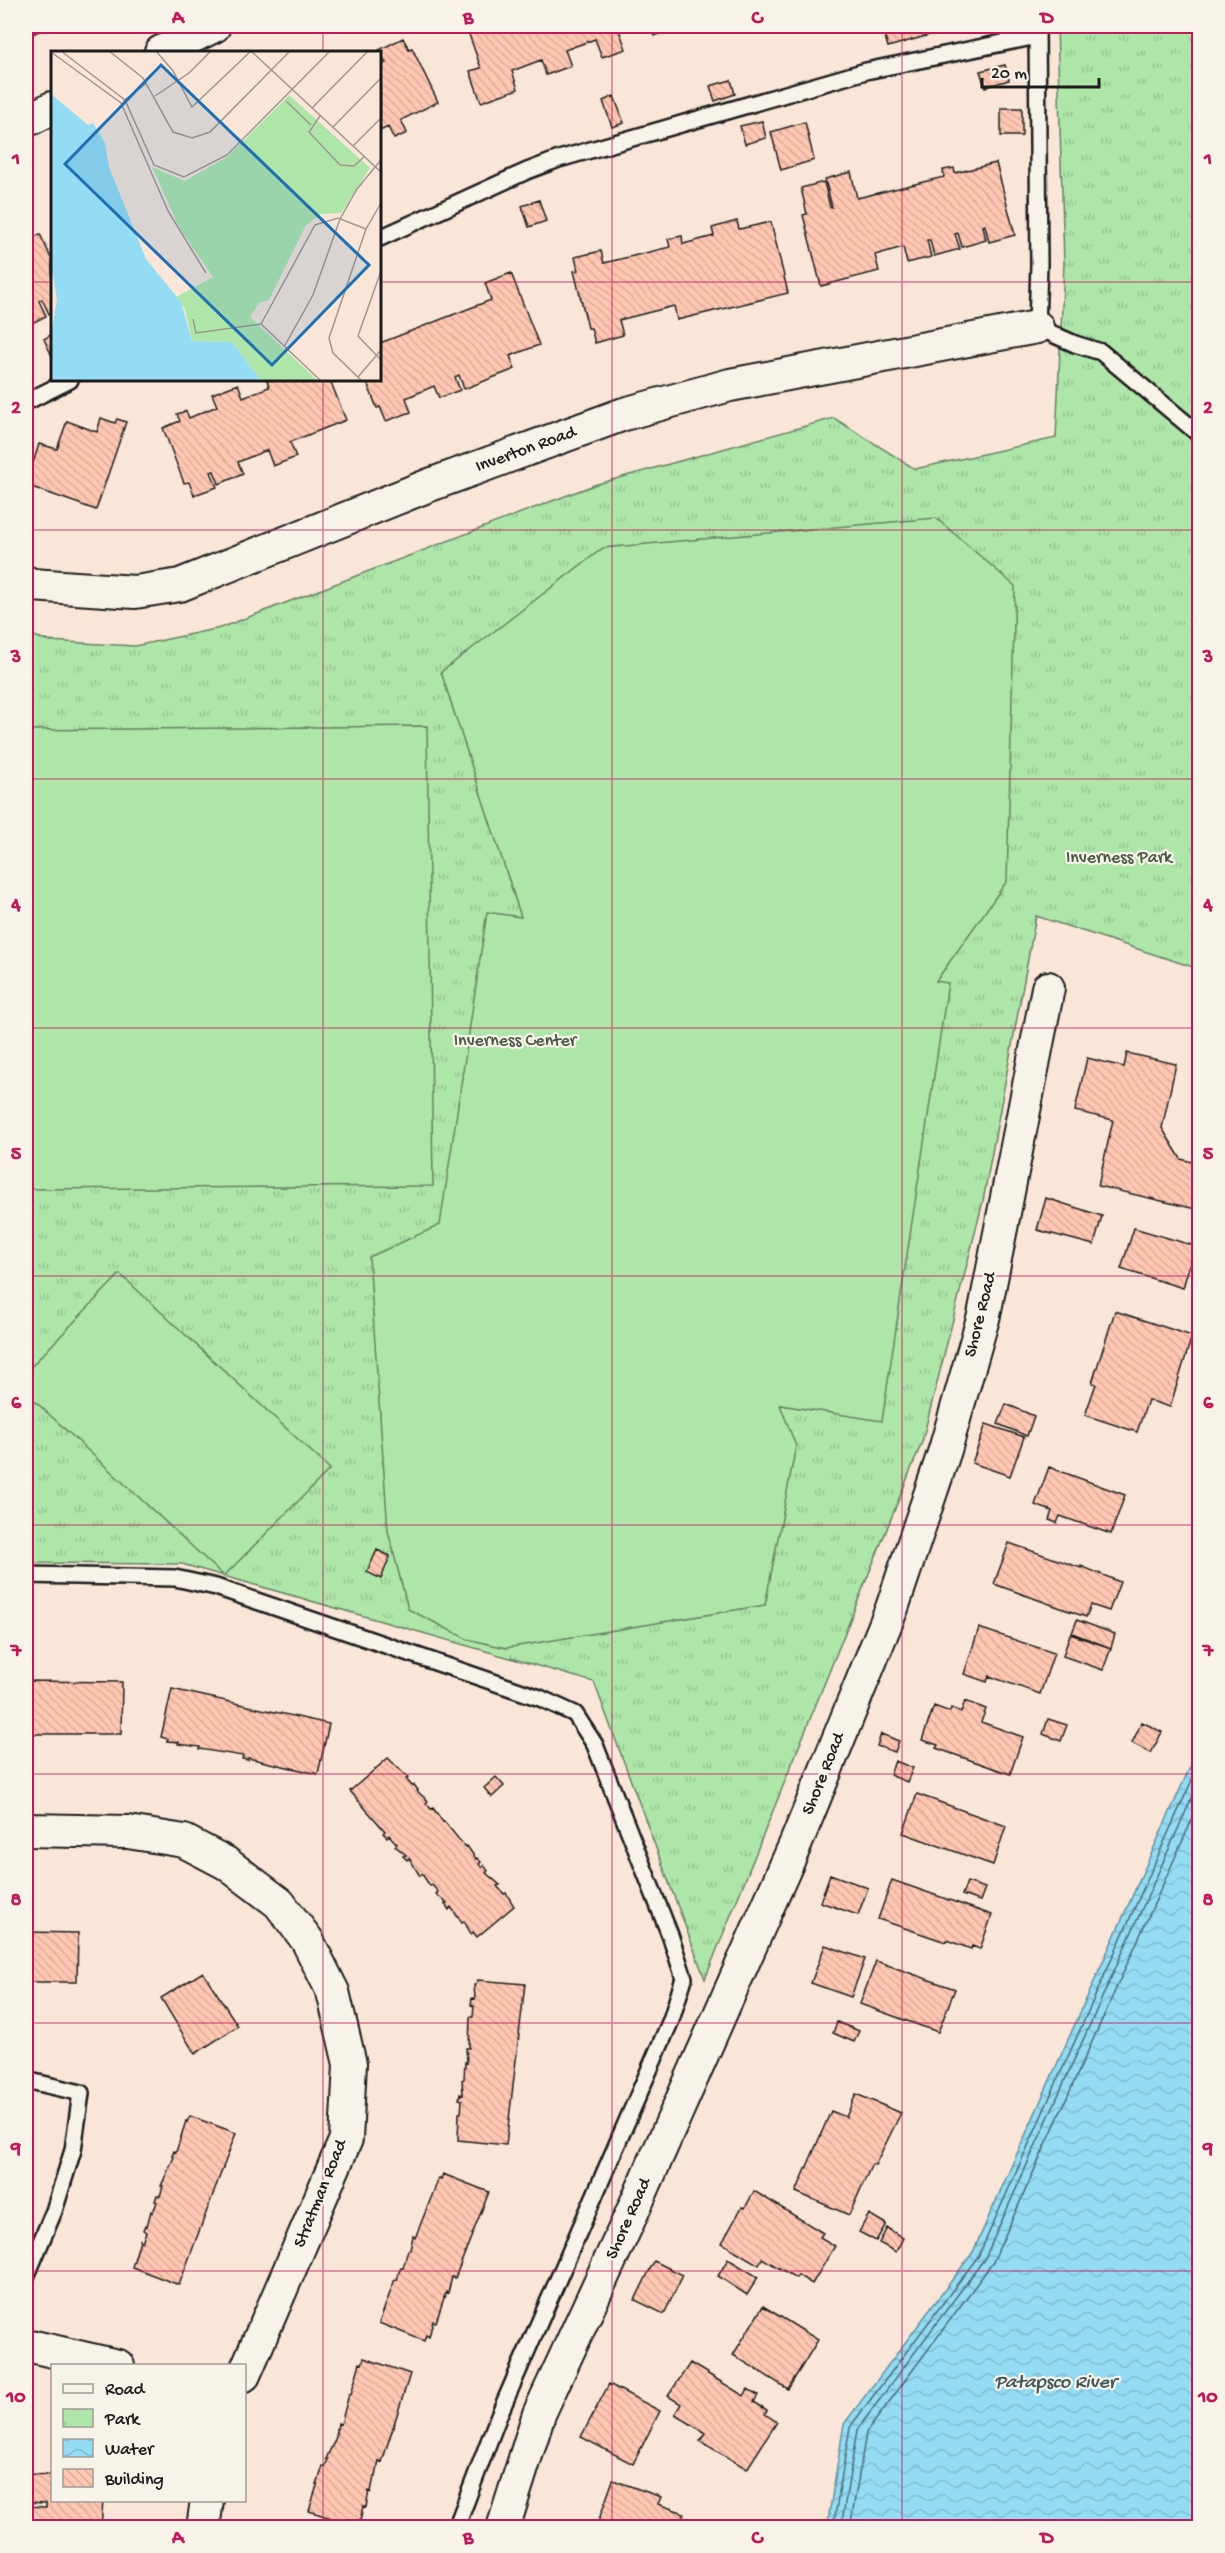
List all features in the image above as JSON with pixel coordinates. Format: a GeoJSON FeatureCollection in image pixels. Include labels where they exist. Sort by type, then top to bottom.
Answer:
{"type":"FeatureCollection","features":[{"type":"Feature","properties":{"kind":"street"},"geometry":{"type":"LineString","coordinates":[[163,51],[214,26]]}},
{"type":"Feature","properties":{"kind":"street"},"geometry":{"type":"LineString","coordinates":[[26,121],[51,108]]}},
{"type":"Feature","properties":{"kind":"street","name":"Inverton Road"},"geometry":{"type":"LineString","coordinates":[[26,582],[33,585],[135,592],[180,585],[427,486],[624,414],[730,385],[1037,327]]}},
{"type":"Feature","properties":{"kind":"street","name":"Shore Road"},"geometry":{"type":"LineString","coordinates":[[503,2528],[539,2414],[627,2224],[796,1843],[892,1608],[945,1450],[984,1315],[1048,988]]}},
{"type":"Feature","properties":{"kind":"street","name":"Stratman Road"},"geometry":{"type":"LineString","coordinates":[[26,1830],[128,1833],[184,1841],[226,1863],[279,1903],[307,1940],[333,1992],[350,2064],[346,2139],[246,2370]]}},
{"type":"Feature","properties":{"kind":"street"},"geometry":{"type":"LineString","coordinates":[[26,2345],[109,2364]]}},
{"type":"Feature","properties":{"kind":"street"},"geometry":{"type":"LineString","coordinates":[[203,2528],[207,2502]]}},
{"type":"Feature","properties":{"kind":"lane"},"geometry":{"type":"LineString","coordinates":[[381,238],[527,171],[559,159],[866,71],[1037,31],[1040,264],[1037,327],[1075,344],[1101,352],[1200,435]]}},
{"type":"Feature","properties":{"kind":"lane"},"geometry":{"type":"LineString","coordinates":[[26,402],[68,381]]}},
{"type":"Feature","properties":{"kind":"lane"},"geometry":{"type":"LineString","coordinates":[[26,1575],[175,1578],[216,1587],[540,1698],[575,1714],[595,1745],[670,1935],[684,1978],[658,2050],[498,2415],[456,2528]]}},
{"type":"Feature","properties":{"kind":"lane"},"geometry":{"type":"LineString","coordinates":[[26,2080],[81,2093],[73,2150],[54,2211],[26,2277]]}},
{"type":"Feature","properties":{"kind":"green space","name":"Inverness Center"},"geometry":{"type":"Polygon","coordinates":[[[1057,26],[1199,26],[1199,969],[1036,916],[983,1201],[922,1442],[705,1979],[594,1682],[182,1564],[26,1563],[26,633],[49,641],[135,646],[220,628],[594,485],[834,418],[915,469],[1056,438],[1064,263],[1057,26]]]}},
{"type":"Feature","properties":{"kind":"green space"},"geometry":{"type":"Polygon","coordinates":[[[936,518],[1015,586],[1007,881],[936,981],[948,983],[882,1421],[780,1405],[796,1446],[765,1605],[506,1648],[467,1639],[408,1609],[388,1531],[369,1257],[440,1225],[487,912],[521,917],[441,672],[603,548],[936,518]]]}},
{"type":"Feature","properties":{"kind":"green space"},"geometry":{"type":"Polygon","coordinates":[[[427,726],[433,1186],[26,1189],[26,730],[427,726]]]}},
{"type":"Feature","properties":{"kind":"green space"},"geometry":{"type":"Polygon","coordinates":[[[120,1274],[330,1469],[224,1576],[26,1393],[26,1372],[120,1274]]]}},
{"type":"Feature","properties":{"kind":"water","name":"Patapsco River"},"geometry":{"type":"Polygon","coordinates":[[[1199,1747],[1199,2527],[827,2527],[844,2424],[973,2252],[1199,1747]]]}},
{"type":"Feature","properties":{"kind":"building"},"geometry":{"type":"Polygon","coordinates":[[[26,26],[50,26],[26,37],[26,26]]]}},
{"type":"Feature","properties":{"kind":"building"},"geometry":{"type":"Polygon","coordinates":[[[466,26],[630,26],[619,30],[626,49],[602,57],[595,39],[565,50],[571,66],[546,75],[541,60],[512,71],[518,89],[481,102],[470,71],[481,68],[466,26]]]}},
{"type":"Feature","properties":{"kind":"building"},"geometry":{"type":"Polygon","coordinates":[[[650,26],[677,26],[678,28],[654,36],[650,26]]]}},
{"type":"Feature","properties":{"kind":"building"},"geometry":{"type":"Polygon","coordinates":[[[882,26],[942,26],[943,31],[888,47],[882,26]]]}},
{"type":"Feature","properties":{"kind":"building"},"geometry":{"type":"Polygon","coordinates":[[[403,38],[409,49],[412,48],[438,102],[401,120],[407,133],[394,139],[388,127],[381,130],[381,66],[386,63],[379,50],[403,38]]]}},
{"type":"Feature","properties":{"kind":"building"},"geometry":{"type":"Polygon","coordinates":[[[1005,65],[1009,80],[985,87],[980,71],[1005,65]]]}},
{"type":"Feature","properties":{"kind":"building"},"geometry":{"type":"Polygon","coordinates":[[[731,80],[735,94],[715,101],[710,86],[731,80]]]}},
{"type":"Feature","properties":{"kind":"building"},"geometry":{"type":"Polygon","coordinates":[[[614,96],[624,123],[612,127],[603,101],[614,96]]]}},
{"type":"Feature","properties":{"kind":"building"},"geometry":{"type":"Polygon","coordinates":[[[1001,108],[1022,108],[1022,136],[1001,136],[1001,108]]]}},
{"type":"Feature","properties":{"kind":"building"},"geometry":{"type":"Polygon","coordinates":[[[762,121],[766,138],[745,144],[740,126],[762,121]]]}},
{"type":"Feature","properties":{"kind":"building"},"geometry":{"type":"Polygon","coordinates":[[[805,122],[814,160],[781,170],[771,132],[805,122]]]}},
{"type":"Feature","properties":{"kind":"building"},"geometry":{"type":"Polygon","coordinates":[[[996,163],[1015,235],[989,242],[985,225],[983,226],[986,240],[962,247],[958,233],[955,234],[960,249],[934,256],[930,240],[927,240],[931,257],[907,263],[903,247],[875,255],[879,271],[821,286],[803,215],[807,214],[801,188],[824,182],[830,207],[832,207],[825,179],[851,172],[857,198],[944,177],[943,170],[954,168],[955,173],[996,163]]]}},
{"type":"Feature","properties":{"kind":"building"},"geometry":{"type":"Polygon","coordinates":[[[539,200],[546,221],[529,227],[522,206],[539,200]]]}},
{"type":"Feature","properties":{"kind":"building"},"geometry":{"type":"Polygon","coordinates":[[[737,221],[739,229],[771,222],[788,293],[677,320],[674,306],[619,320],[623,335],[595,343],[591,328],[588,328],[574,271],[578,270],[575,257],[601,251],[604,263],[670,247],[668,239],[682,236],[683,244],[714,236],[712,228],[737,221]]]}},
{"type":"Feature","properties":{"kind":"building"},"geometry":{"type":"Polygon","coordinates":[[[40,234],[51,258],[51,313],[49,314],[42,299],[39,301],[46,316],[26,326],[26,241],[40,234]]]}},
{"type":"Feature","properties":{"kind":"building"},"geometry":{"type":"Polygon","coordinates":[[[511,273],[539,345],[510,356],[515,369],[464,389],[459,375],[455,377],[460,390],[439,398],[434,386],[406,398],[411,412],[386,421],[380,407],[377,408],[366,381],[381,381],[381,343],[491,300],[485,283],[511,273]]]}},
{"type":"Feature","properties":{"kind":"building"},"geometry":{"type":"Polygon","coordinates":[[[51,335],[51,354],[44,339],[51,335]]]}},
{"type":"Feature","properties":{"kind":"building"},"geometry":{"type":"Polygon","coordinates":[[[267,381],[330,381],[346,420],[290,442],[296,457],[273,466],[267,450],[238,462],[243,474],[219,484],[214,471],[211,472],[217,487],[194,495],[189,482],[184,483],[163,428],[180,421],[177,414],[186,411],[189,418],[217,406],[212,394],[238,384],[243,397],[269,387],[267,381]]]}},
{"type":"Feature","properties":{"kind":"building"},"geometry":{"type":"Polygon","coordinates":[[[101,418],[115,423],[117,419],[126,422],[96,510],[26,485],[39,444],[57,449],[67,421],[97,432],[101,418]]]}},
{"type":"Feature","properties":{"kind":"building"},"geometry":{"type":"Polygon","coordinates":[[[1127,1053],[1176,1064],[1162,1128],[1181,1159],[1200,1164],[1200,1210],[1098,1186],[1113,1120],[1075,1111],[1076,1106],[1087,1058],[1124,1067],[1127,1053]]]}},
{"type":"Feature","properties":{"kind":"building"},"geometry":{"type":"Polygon","coordinates":[[[1046,1198],[1102,1216],[1094,1245],[1037,1230],[1046,1198]]]}},
{"type":"Feature","properties":{"kind":"building"},"geometry":{"type":"Polygon","coordinates":[[[1134,1228],[1195,1246],[1183,1288],[1121,1269],[1134,1228]]]}},
{"type":"Feature","properties":{"kind":"building"},"geometry":{"type":"Polygon","coordinates":[[[1115,1311],[1192,1336],[1170,1407],[1148,1400],[1137,1432],[1085,1415],[1096,1384],[1092,1383],[1115,1311]]]}},
{"type":"Feature","properties":{"kind":"building"},"geometry":{"type":"Polygon","coordinates":[[[1006,1404],[1034,1416],[1027,1436],[998,1424],[1006,1404]]]}},
{"type":"Feature","properties":{"kind":"building"},"geometry":{"type":"Polygon","coordinates":[[[986,1424],[1024,1437],[1010,1476],[972,1463],[986,1424]]]}},
{"type":"Feature","properties":{"kind":"building"},"geometry":{"type":"Polygon","coordinates":[[[1049,1467],[1125,1495],[1111,1534],[1060,1516],[1057,1523],[1049,1520],[1052,1511],[1035,1505],[1049,1467]]]}},
{"type":"Feature","properties":{"kind":"building"},"geometry":{"type":"Polygon","coordinates":[[[1009,1543],[1081,1568],[1081,1566],[1120,1582],[1109,1611],[1091,1605],[1086,1617],[994,1584],[1009,1543]]]}},
{"type":"Feature","properties":{"kind":"building"},"geometry":{"type":"Polygon","coordinates":[[[377,1550],[390,1556],[381,1579],[367,1572],[377,1550]]]}},
{"type":"Feature","properties":{"kind":"building"},"geometry":{"type":"Polygon","coordinates":[[[1077,1620],[1115,1634],[1111,1648],[1072,1633],[1077,1620]]]}},
{"type":"Feature","properties":{"kind":"building"},"geometry":{"type":"Polygon","coordinates":[[[979,1628],[1054,1653],[1040,1694],[989,1676],[987,1682],[964,1674],[979,1628]]]}},
{"type":"Feature","properties":{"kind":"building"},"geometry":{"type":"Polygon","coordinates":[[[1070,1634],[1111,1648],[1103,1670],[1063,1656],[1070,1634]]]}},
{"type":"Feature","properties":{"kind":"building"},"geometry":{"type":"Polygon","coordinates":[[[26,1681],[122,1682],[121,1734],[26,1734],[26,1681]]]}},
{"type":"Feature","properties":{"kind":"building"},"geometry":{"type":"Polygon","coordinates":[[[172,1689],[329,1724],[318,1774],[167,1741],[168,1739],[161,1737],[172,1689]]]}},
{"type":"Feature","properties":{"kind":"building"},"geometry":{"type":"Polygon","coordinates":[[[965,1701],[986,1709],[981,1722],[1023,1737],[1010,1774],[936,1748],[938,1745],[922,1740],[934,1706],[950,1712],[951,1708],[961,1712],[965,1701]]]}},
{"type":"Feature","properties":{"kind":"building"},"geometry":{"type":"Polygon","coordinates":[[[1048,1719],[1067,1725],[1061,1741],[1043,1734],[1048,1719]]]}},
{"type":"Feature","properties":{"kind":"building"},"geometry":{"type":"Polygon","coordinates":[[[1142,1722],[1162,1732],[1151,1753],[1132,1743],[1142,1722]]]}},
{"type":"Feature","properties":{"kind":"building"},"geometry":{"type":"Polygon","coordinates":[[[881,1734],[899,1741],[895,1752],[877,1746],[881,1734]]]}},
{"type":"Feature","properties":{"kind":"building"},"geometry":{"type":"Polygon","coordinates":[[[388,1758],[428,1801],[426,1803],[431,1809],[433,1808],[465,1847],[467,1846],[481,1862],[479,1864],[482,1867],[484,1865],[488,1871],[486,1873],[500,1885],[497,1886],[504,1894],[506,1893],[514,1906],[477,1937],[473,1932],[471,1934],[464,1921],[462,1923],[451,1907],[449,1910],[445,1904],[447,1903],[436,1894],[438,1892],[432,1885],[430,1886],[422,1874],[420,1876],[409,1858],[407,1860],[403,1856],[406,1855],[395,1846],[397,1844],[389,1835],[387,1837],[383,1833],[385,1831],[350,1791],[388,1758]]]}},
{"type":"Feature","properties":{"kind":"building"},"geometry":{"type":"Polygon","coordinates":[[[895,1761],[913,1768],[907,1782],[890,1775],[895,1761]]]}},
{"type":"Feature","properties":{"kind":"building"},"geometry":{"type":"Polygon","coordinates":[[[496,1777],[504,1786],[492,1797],[484,1788],[496,1777]]]}},
{"type":"Feature","properties":{"kind":"building"},"geometry":{"type":"Polygon","coordinates":[[[917,1794],[1006,1826],[993,1865],[903,1833],[917,1794]]]}},
{"type":"Feature","properties":{"kind":"building"},"geometry":{"type":"Polygon","coordinates":[[[830,1874],[868,1888],[858,1915],[820,1902],[830,1874]]]}},
{"type":"Feature","properties":{"kind":"building"},"geometry":{"type":"Polygon","coordinates":[[[892,1880],[992,1915],[980,1949],[972,1946],[971,1949],[947,1940],[946,1942],[878,1919],[892,1880]]]}},
{"type":"Feature","properties":{"kind":"building"},"geometry":{"type":"Polygon","coordinates":[[[967,1882],[985,1888],[980,1901],[962,1895],[967,1882]]]}},
{"type":"Feature","properties":{"kind":"building"},"geometry":{"type":"Polygon","coordinates":[[[26,1932],[78,1933],[77,1982],[26,1982],[26,1932]]]}},
{"type":"Feature","properties":{"kind":"building"},"geometry":{"type":"Polygon","coordinates":[[[825,1945],[865,1959],[851,1997],[811,1983],[825,1945]]]}},
{"type":"Feature","properties":{"kind":"building"},"geometry":{"type":"Polygon","coordinates":[[[876,1961],[955,1989],[938,2032],[860,2004],[876,1961]]]}},
{"type":"Feature","properties":{"kind":"building"},"geometry":{"type":"Polygon","coordinates":[[[203,1972],[238,2026],[195,2054],[161,1998],[203,1972]]]}},
{"type":"Feature","properties":{"kind":"building"},"geometry":{"type":"Polygon","coordinates":[[[477,1980],[525,1984],[506,2145],[458,2140],[462,2100],[459,2099],[460,2094],[463,2095],[462,2080],[464,2079],[465,2062],[467,2063],[466,2048],[469,2048],[470,2017],[473,2017],[474,2006],[471,2005],[472,1998],[475,1999],[474,1985],[477,1980]]]}},
{"type":"Feature","properties":{"kind":"building"},"geometry":{"type":"Polygon","coordinates":[[[837,2022],[859,2031],[854,2042],[833,2033],[837,2022]]]}},
{"type":"Feature","properties":{"kind":"building"},"geometry":{"type":"Polygon","coordinates":[[[856,2094],[901,2113],[875,2165],[872,2164],[849,2215],[796,2192],[831,2111],[846,2117],[856,2094]]]}},
{"type":"Feature","properties":{"kind":"building"},"geometry":{"type":"Polygon","coordinates":[[[190,2116],[236,2133],[179,2285],[132,2267],[140,2240],[142,2242],[146,2232],[143,2230],[157,2202],[155,2201],[157,2195],[160,2196],[163,2186],[161,2186],[174,2157],[172,2156],[174,2151],[176,2152],[186,2121],[190,2116]]]}},
{"type":"Feature","properties":{"kind":"building"},"geometry":{"type":"Polygon","coordinates":[[[443,2174],[489,2192],[455,2278],[452,2277],[436,2322],[433,2321],[429,2337],[426,2335],[424,2341],[379,2323],[395,2279],[397,2280],[401,2267],[403,2268],[413,2236],[415,2238],[439,2178],[441,2179],[443,2174]]]}},
{"type":"Feature","properties":{"kind":"building"},"geometry":{"type":"Polygon","coordinates":[[[754,2191],[823,2233],[820,2237],[835,2246],[812,2284],[798,2275],[796,2278],[762,2258],[759,2265],[722,2243],[742,2207],[745,2208],[754,2191]]]}},
{"type":"Feature","properties":{"kind":"building"},"geometry":{"type":"Polygon","coordinates":[[[869,2214],[886,2224],[876,2241],[859,2232],[869,2214]]]}},
{"type":"Feature","properties":{"kind":"building"},"geometry":{"type":"Polygon","coordinates":[[[887,2228],[903,2238],[896,2252],[879,2243],[887,2228]]]}},
{"type":"Feature","properties":{"kind":"building"},"geometry":{"type":"Polygon","coordinates":[[[728,2259],[758,2277],[747,2295],[718,2276],[728,2259]]]}},
{"type":"Feature","properties":{"kind":"building"},"geometry":{"type":"Polygon","coordinates":[[[654,2261],[683,2275],[664,2314],[635,2300],[654,2261]]]}},
{"type":"Feature","properties":{"kind":"building"},"geometry":{"type":"Polygon","coordinates":[[[763,2306],[818,2340],[788,2389],[733,2355],[763,2306]]]}},
{"type":"Feature","properties":{"kind":"building"},"geometry":{"type":"Polygon","coordinates":[[[364,2358],[410,2374],[382,2462],[379,2461],[366,2507],[363,2506],[360,2522],[357,2521],[356,2526],[309,2511],[323,2466],[325,2467],[328,2459],[326,2459],[336,2437],[338,2423],[341,2424],[349,2394],[351,2394],[360,2363],[362,2364],[364,2358]]]}},
{"type":"Feature","properties":{"kind":"building"},"geometry":{"type":"Polygon","coordinates":[[[690,2363],[744,2396],[748,2389],[758,2395],[754,2402],[767,2410],[765,2414],[777,2422],[747,2469],[700,2441],[705,2433],[675,2414],[681,2404],[668,2396],[690,2363]]]}},
{"type":"Feature","properties":{"kind":"building"},"geometry":{"type":"Polygon","coordinates":[[[609,2384],[660,2411],[633,2464],[581,2437],[609,2384]]]}},
{"type":"Feature","properties":{"kind":"building"},"geometry":{"type":"Polygon","coordinates":[[[27,2474],[51,2475],[51,2502],[103,2502],[101,2528],[26,2528],[26,2506],[46,2507],[46,2503],[26,2502],[27,2474]]]}},
{"type":"Feature","properties":{"kind":"building"},"geometry":{"type":"Polygon","coordinates":[[[613,2480],[661,2497],[658,2504],[684,2513],[680,2528],[596,2528],[613,2480]]]}},
{"type":"Feature","properties":{"kind":"park label","name":"Inverness Park"},"geometry":{"type":"Point","coordinates":[1119,858]}}]}
